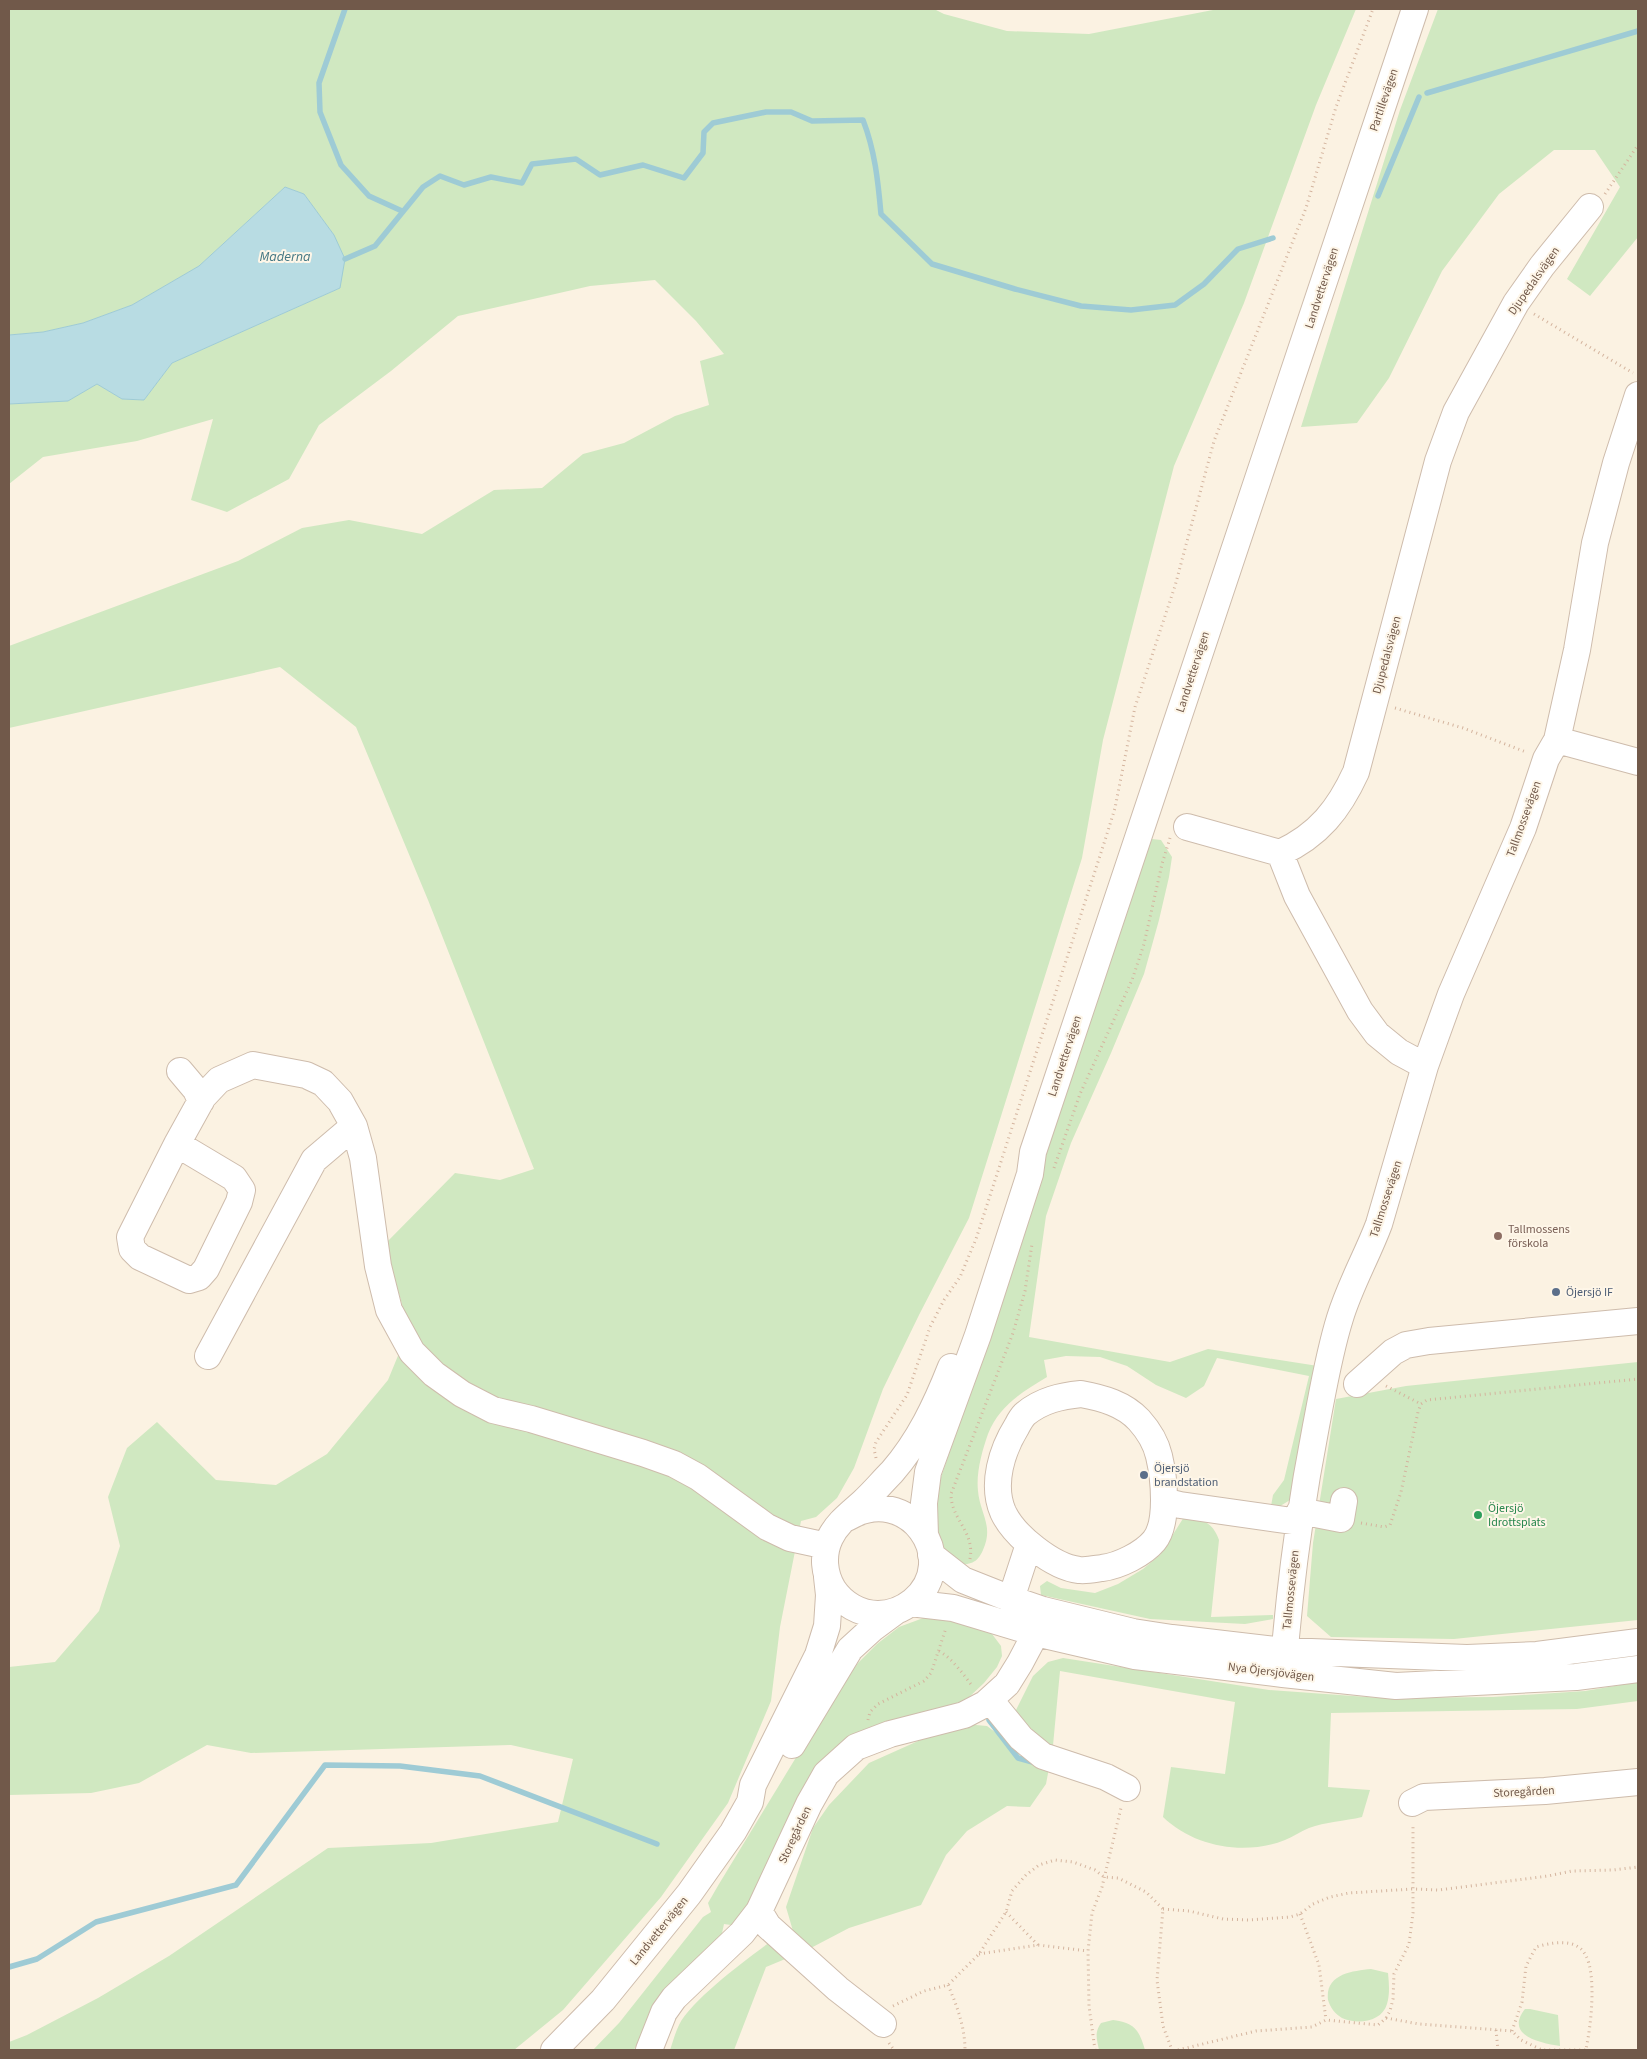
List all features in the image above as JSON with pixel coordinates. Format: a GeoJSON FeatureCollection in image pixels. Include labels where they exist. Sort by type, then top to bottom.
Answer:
{"type":"FeatureCollection","features":[{"type":"Feature","properties":{"kind":"street","name":"Partillevägen"},"geometry":{"type":"LineString","coordinates":[[1354,192],[1415,9]]}},
{"type":"Feature","properties":{"kind":"street","name":"Landvettervägen"},"geometry":{"type":"LineString","coordinates":[[750,1802],[764,1790],[850,1650],[873,1628],[920,1593],[927,1582],[931,1568],[925,1489],[934,1453],[950,1417],[978,1335],[1027,1183],[1033,1152],[1354,192]]}},
{"type":"Feature","properties":{"kind":"street","name":"Djupedalsvägen"},"geometry":{"type":"LineString","coordinates":[[1280,853],[1297,845],[1336,810],[1356,772],[1438,461],[1456,412],[1516,303],[1542,266],[1590,207]]}},
{"type":"Feature","properties":{"kind":"street","name":"Tallmossevägen"},"geometry":{"type":"LineString","coordinates":[[1284,1663],[1299,1517],[1326,1373],[1348,1295],[1379,1224],[1424,1066],[1451,994],[1523,828],[1551,750],[1577,650],[1595,543],[1616,463],[1638,394]]}},
{"type":"Feature","properties":{"kind":"street"},"geometry":{"type":"LineString","coordinates":[[1551,750],[1638,762]]}},
{"type":"Feature","properties":{"kind":"street"},"geometry":{"type":"LineString","coordinates":[[1187,827],[1280,853],[1297,896],[1360,1011],[1377,1034],[1399,1052],[1424,1066]]}},
{"type":"Feature","properties":{"kind":"street"},"geometry":{"type":"LineString","coordinates":[[177,1144],[234,1178],[242,1190],[239,1202],[206,1270],[199,1277],[189,1280],[140,1256],[132,1249],[130,1237],[177,1144],[201,1101],[219,1080],[253,1062],[306,1075],[323,1083],[340,1101],[354,1126],[362,1158],[378,1266],[389,1310],[412,1352],[434,1374],[462,1394],[494,1410],[549,1424],[674,1464],[698,1477],[767,1527],[790,1538],[827,1546]]}},
{"type":"Feature","properties":{"kind":"street"},"geometry":{"type":"LineString","coordinates":[[180,1071],[196,1090],[201,1101]]}},
{"type":"Feature","properties":{"kind":"street"},"geometry":{"type":"LineString","coordinates":[[208,1356],[314,1160],[354,1126]]}},
{"type":"Feature","properties":{"kind":"street","name":"Landvettervägen"},"geometry":{"type":"LineString","coordinates":[[554,2050],[603,2000],[689,1894],[733,1832],[750,1802],[753,1785],[818,1655],[827,1626],[829,1596],[825,1562],[827,1546],[834,1530],[891,1473],[915,1442],[928,1419],[973,1313],[1021,1171],[1033,1152]]}},
{"type":"Feature","properties":{"kind":"street"},"geometry":{"type":"LineString","coordinates":[[1326,1373],[1347,1378],[1364,1387],[1393,1352],[1406,1345],[1428,1341],[1638,1322]]}},
{"type":"Feature","properties":{"kind":"street"},"geometry":{"type":"LineString","coordinates":[[1081,1394],[1102,1398],[1121,1406],[1138,1419],[1151,1436],[1159,1455],[1164,1501],[1161,1529],[1155,1540],[1146,1548],[1124,1561],[1103,1568],[1078,1570],[1050,1559],[1029,1544],[1014,1529],[1003,1511],[999,1493],[999,1473],[1003,1452],[1024,1415],[1041,1404],[1061,1396],[1081,1394]]}},
{"type":"Feature","properties":{"kind":"street"},"geometry":{"type":"LineString","coordinates":[[1164,1501],[1180,1505],[1299,1517],[1342,1516]]}},
{"type":"Feature","properties":{"kind":"street","name":"Landvettervägen"},"geometry":{"type":"LineString","coordinates":[[847,1518],[872,1508],[890,1509],[907,1516],[920,1528],[928,1545]]}},
{"type":"Feature","properties":{"kind":"street"},"geometry":{"type":"LineString","coordinates":[[1011,1599],[1029,1544]]}},
{"type":"Feature","properties":{"kind":"street","name":"Nya Öjersjövägen"},"geometry":{"type":"LineString","coordinates":[[928,1545],[963,1580],[1011,1599],[1039,1622]]}},
{"type":"Feature","properties":{"kind":"street"},"geometry":{"type":"LineString","coordinates":[[827,1577],[841,1599],[857,1610],[876,1614],[903,1607]]}},
{"type":"Feature","properties":{"kind":"street","name":"Nya Öjersjövägen"},"geometry":{"type":"LineString","coordinates":[[903,1607],[953,1608],[1039,1622],[1133,1632],[1396,1686],[1576,1677],[1638,1669]]}},
{"type":"Feature","properties":{"kind":"street","name":"Storegården"},"geometry":{"type":"LineString","coordinates":[[649,2050],[664,2012],[674,1998],[742,1933],[759,1911],[809,1804],[826,1774],[856,1747],[890,1734],[964,1716],[988,1702],[1007,1684],[1039,1622]]}},
{"type":"Feature","properties":{"kind":"street","name":"Nya Öjersjövägen"},"geometry":{"type":"LineString","coordinates":[[1284,1663],[1537,1655],[1638,1642]]}},
{"type":"Feature","properties":{"kind":"street"},"geometry":{"type":"LineString","coordinates":[[988,1702],[1021,1738],[1042,1756],[1106,1778],[1127,1788]]}},
{"type":"Feature","properties":{"kind":"street","name":"Storegården"},"geometry":{"type":"LineString","coordinates":[[1412,1803],[1424,1797],[1545,1791],[1638,1782]]}},
{"type":"Feature","properties":{"kind":"street"},"geometry":{"type":"LineString","coordinates":[[759,1911],[768,1926],[838,1989],[883,2024]]}},
{"type":"Feature","properties":{"kind":"path"},"geometry":{"type":"LineString","coordinates":[[891,1473],[877,1459],[874,1449],[876,1442],[907,1395],[930,1327],[944,1300],[960,1277],[976,1239],[1115,808],[1135,707],[1175,586],[1214,441],[1306,208],[1336,107],[1373,9]]}},
{"type":"Feature","properties":{"kind":"path"},"geometry":{"type":"LineString","coordinates":[[1590,207],[1609,190],[1638,145]]}},
{"type":"Feature","properties":{"kind":"path"},"geometry":{"type":"LineString","coordinates":[[1516,303],[1638,376]]}},
{"type":"Feature","properties":{"kind":"path"},"geometry":{"type":"LineString","coordinates":[[1375,702],[1463,728],[1551,750]]}},
{"type":"Feature","properties":{"kind":"path"},"geometry":{"type":"LineString","coordinates":[[1052,1175],[1080,1094],[1132,980],[1144,944],[1167,846],[1173,830],[1178,826],[1187,827]]}},
{"type":"Feature","properties":{"kind":"path"},"geometry":{"type":"LineString","coordinates":[[968,1566],[971,1556],[968,1534],[953,1510],[951,1494],[1013,1333],[1026,1291],[1034,1237]]}},
{"type":"Feature","properties":{"kind":"path"},"geometry":{"type":"LineString","coordinates":[[1342,1516],[1384,1527],[1390,1524],[1401,1492],[1421,1404],[1427,1400],[1638,1379]]}},
{"type":"Feature","properties":{"kind":"path"},"geometry":{"type":"LineString","coordinates":[[1364,1387],[1421,1404]]}},
{"type":"Feature","properties":{"kind":"path"},"geometry":{"type":"LineString","coordinates":[[925,1489],[951,1494]]}},
{"type":"Feature","properties":{"kind":"path"},"geometry":{"type":"LineString","coordinates":[[870,1742],[870,1712],[878,1704],[924,1681],[931,1673],[947,1626]]}},
{"type":"Feature","properties":{"kind":"path"},"geometry":{"type":"LineString","coordinates":[[939,1651],[960,1670],[988,1702]]}},
{"type":"Feature","properties":{"kind":"path"},"geometry":{"type":"LineString","coordinates":[[1095,2050],[1089,2006],[1088,1951],[1092,1912],[1104,1877],[1127,1788]]}},
{"type":"Feature","properties":{"kind":"path"},"geometry":{"type":"LineString","coordinates":[[1178,2050],[1256,2030],[1312,2027],[1326,2020],[1378,2025],[1386,2018],[1393,1999],[1394,1974],[1409,1944],[1413,1889],[1412,1803]]}},
{"type":"Feature","properties":{"kind":"path"},"geometry":{"type":"LineString","coordinates":[[883,2024],[892,2006],[924,1991],[948,1985],[979,1954],[1006,1912],[1012,1891],[1039,1865],[1055,1860],[1073,1862],[1095,1870],[1104,1877],[1118,1878],[1146,1892],[1163,1909],[1189,1911],[1223,1919],[1249,1920],[1290,1918],[1300,1914],[1313,1904],[1330,1897],[1349,1893],[1413,1889],[1439,1890],[1548,1876],[1572,1871],[1638,1867]]}},
{"type":"Feature","properties":{"kind":"path"},"geometry":{"type":"LineString","coordinates":[[1163,1909],[1157,1980],[1163,2026],[1172,2050]]}},
{"type":"Feature","properties":{"kind":"path"},"geometry":{"type":"LineString","coordinates":[[1006,1912],[1038,1945]]}},
{"type":"Feature","properties":{"kind":"path"},"geometry":{"type":"LineString","coordinates":[[1300,1914],[1320,1965],[1326,2020]]}},
{"type":"Feature","properties":{"kind":"path"},"geometry":{"type":"LineString","coordinates":[[1386,2018],[1419,2024],[1512,2031],[1521,2040],[1542,2050],[1588,2050],[1591,2022],[1590,1974],[1585,1953],[1574,1944],[1555,1941],[1536,1947],[1526,1966],[1522,2002],[1512,2031]]}},
{"type":"Feature","properties":{"kind":"path"},"geometry":{"type":"LineString","coordinates":[[979,1954],[1038,1945],[1088,1951]]}},
{"type":"Feature","properties":{"kind":"path"},"geometry":{"type":"LineString","coordinates":[[948,1985],[958,2009],[965,2038],[965,2050]]}},
{"type":"Feature","properties":{"kind":"path"},"geometry":{"type":"LineString","coordinates":[[1496,2030],[1498,2050]]}},
{"type":"Feature","properties":{"kind":"green space"},"geometry":{"type":"Polygon","coordinates":[[[9,9],[934,9],[944,14],[1007,31],[1089,34],[1218,9],[1356,9],[1316,105],[1244,303],[1174,466],[1103,740],[1082,858],[969,1218],[883,1389],[854,1468],[837,1498],[816,1517],[801,1521],[780,1627],[771,1701],[728,1803],[661,1897],[563,2010],[514,2050],[9,2050],[9,2042],[27,2035],[98,1998],[169,1956],[328,1848],[431,1843],[558,1822],[573,1759],[511,1745],[251,1753],[207,1745],[139,1783],[91,1793],[9,1795],[9,1667],[55,1662],[99,1611],[120,1546],[108,1497],[127,1448],[157,1422],[216,1480],[276,1485],[327,1454],[388,1380],[409,1329],[385,1244],[455,1173],[500,1180],[534,1169],[428,900],[356,727],[280,667],[9,728],[9,646],[238,561],[302,528],[349,520],[422,534],[494,490],[542,488],[583,454],[624,443],[675,416],[709,405],[700,361],[724,354],[696,321],[655,280],[590,286],[458,316],[391,371],[319,425],[289,479],[227,512],[191,500],[213,419],[137,441],[43,457],[9,484],[9,404],[68,401],[97,384],[122,399],[144,400],[172,363],[340,288],[334,235],[304,194],[285,187],[199,266],[132,305],[83,323],[43,332],[9,335],[9,9]]]}},
{"type":"Feature","properties":{"kind":"green space"},"geometry":{"type":"Polygon","coordinates":[[[1438,9],[1638,9],[1638,237],[1590,296],[1567,279],[1620,187],[1595,150],[1554,150],[1499,194],[1442,271],[1389,378],[1357,423],[1301,427],[1400,110],[1438,9]]]}},
{"type":"Feature","properties":{"kind":"green space"},"geometry":{"type":"Polygon","coordinates":[[[1152,839],[1161,840],[1172,857],[1159,920],[1144,974],[1071,1143],[1046,1216],[1029,1337],[1170,1362],[1208,1349],[1318,1366],[1290,1500],[1277,1508],[1271,1506],[1273,1495],[1284,1480],[1309,1376],[1217,1358],[1204,1386],[1186,1398],[1156,1385],[1127,1366],[1100,1357],[1066,1356],[1044,1360],[1047,1377],[1012,1401],[998,1415],[988,1434],[978,1477],[979,1499],[987,1527],[986,1542],[981,1555],[976,1561],[969,1564],[956,1565],[940,1551],[932,1504],[963,1412],[1074,1056],[1152,839]]]}},
{"type":"Feature","properties":{"kind":"green space","name":"Öjersjö Idrottsplats"},"geometry":{"type":"Polygon","coordinates":[[[1638,1362],[1638,1620],[1454,1639],[1331,1637],[1307,1616],[1313,1543],[1336,1399],[1406,1386],[1638,1362]]]}},
{"type":"Feature","properties":{"kind":"green space"},"geometry":{"type":"Polygon","coordinates":[[[1184,1517],[1206,1522],[1213,1529],[1219,1540],[1211,1617],[1273,1615],[1273,1619],[1245,1624],[1150,1619],[1041,1595],[1040,1586],[1047,1581],[1061,1588],[1095,1593],[1118,1584],[1143,1569],[1160,1555],[1184,1517]]]}},
{"type":"Feature","properties":{"kind":"green space"},"geometry":{"type":"Polygon","coordinates":[[[926,1617],[959,1618],[989,1630],[1001,1646],[1002,1656],[997,1667],[966,1700],[941,1710],[875,1726],[857,1733],[754,1892],[739,1919],[731,1925],[724,1924],[721,1938],[650,2018],[634,2050],[593,2050],[619,2023],[703,1917],[711,1912],[708,1903],[719,1884],[834,1695],[858,1663],[877,1644],[899,1627],[926,1617]]]}},
{"type":"Feature","properties":{"kind":"green space"},"geometry":{"type":"Polygon","coordinates":[[[1063,1658],[1269,1690],[1381,1698],[1493,1697],[1585,1691],[1638,1682],[1638,1701],[1577,1709],[1331,1713],[1328,1787],[1370,1790],[1362,1817],[1315,1826],[1270,1845],[1237,1848],[1205,1842],[1176,1827],[1163,1817],[1171,1767],[1225,1774],[1235,1702],[1060,1671],[1052,1756],[1017,1721],[1016,1710],[1033,1676],[1048,1662],[1063,1658]]]}},
{"type":"Feature","properties":{"kind":"green space"},"geometry":{"type":"Polygon","coordinates":[[[965,1724],[987,1726],[999,1735],[1018,1759],[1049,1768],[1046,1784],[1030,1807],[1007,1806],[967,1831],[946,1855],[921,1905],[849,1928],[807,1950],[766,1967],[734,2050],[670,2050],[685,2015],[707,1992],[770,1942],[782,1946],[793,1931],[786,1907],[813,1828],[829,1805],[869,1763],[927,1737],[965,1724]]]}},
{"type":"Feature","properties":{"kind":"green space"},"geometry":{"type":"Polygon","coordinates":[[[1371,1969],[1388,1973],[1389,1996],[1384,2010],[1380,2015],[1368,2020],[1355,2021],[1342,2018],[1333,2010],[1328,2000],[1328,1991],[1331,1984],[1335,1979],[1348,1973],[1371,1969]]]}},
{"type":"Feature","properties":{"kind":"green space"},"geometry":{"type":"Polygon","coordinates":[[[1525,2009],[1558,2015],[1560,2046],[1535,2040],[1522,2032],[1519,2026],[1520,2018],[1525,2009]]]}},
{"type":"Feature","properties":{"kind":"green space"},"geometry":{"type":"Polygon","coordinates":[[[1113,2020],[1126,2023],[1135,2028],[1145,2050],[1099,2050],[1097,2030],[1101,2023],[1113,2020]]]}},
{"type":"Feature","properties":{"kind":"water","name":"Maderna"},"geometry":{"type":"Polygon","coordinates":[[[285,187],[304,194],[334,235],[345,259],[340,288],[172,363],[144,400],[122,399],[97,384],[68,401],[9,404],[9,335],[43,332],[83,323],[132,305],[199,266],[285,187]]]}},
{"type":"Feature","properties":{"kind":"waterway"},"geometry":{"type":"LineString","coordinates":[[345,9],[319,83],[320,112],[341,165],[369,196],[402,211]]}},
{"type":"Feature","properties":{"kind":"waterway"},"geometry":{"type":"LineString","coordinates":[[1427,93],[1638,31]]}},
{"type":"Feature","properties":{"kind":"waterway"},"geometry":{"type":"LineString","coordinates":[[1378,196],[1419,97]]}},
{"type":"Feature","properties":{"kind":"waterway"},"geometry":{"type":"LineString","coordinates":[[345,259],[375,246],[423,187],[440,176],[464,185],[491,177],[522,183],[532,164],[576,159],[600,175],[643,165],[684,178],[703,153],[704,132],[713,123],[766,112],[791,112],[812,121],[863,120],[873,155],[881,214],[932,264],[1015,289],[1081,306],[1131,310],[1175,305],[1204,284],[1238,249],[1273,238]]}},
{"type":"Feature","properties":{"kind":"waterway"},"geometry":{"type":"LineString","coordinates":[[989,1720],[1018,1758],[1036,1763]]}},
{"type":"Feature","properties":{"kind":"waterway"},"geometry":{"type":"LineString","coordinates":[[9,1967],[37,1959],[96,1922],[236,1885],[325,1765],[400,1766],[480,1776],[657,1844]]}},
{"type":"Feature","properties":{"kind":"place","name":"Tallmossens förskola"},"geometry":{"type":"Point","coordinates":[1498,1236]}},
{"type":"Feature","properties":{"kind":"place","name":"Öjersjö IF"},"geometry":{"type":"Point","coordinates":[1556,1292]}},
{"type":"Feature","properties":{"kind":"place","name":"Öjersjö brandstation"},"geometry":{"type":"Point","coordinates":[1144,1475]}},
{"type":"Feature","properties":{"kind":"place","name":"Öjersjö Idrottsplats"},"geometry":{"type":"Point","coordinates":[1478,1515]}}]}
